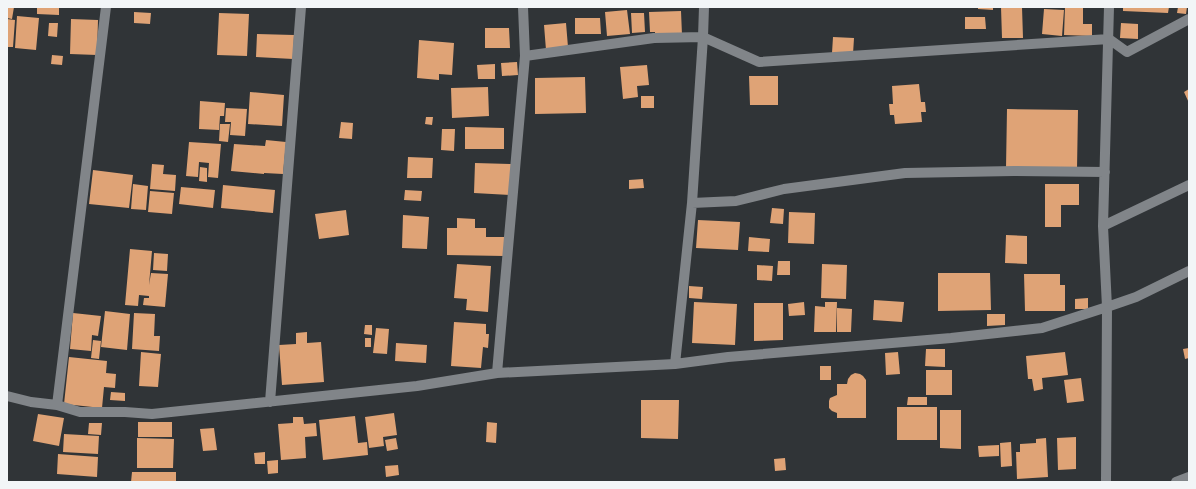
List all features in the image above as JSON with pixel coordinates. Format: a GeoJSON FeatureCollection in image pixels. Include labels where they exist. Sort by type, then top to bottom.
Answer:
{"type":"FeatureCollection","features":[{"type":"Feature","properties":{"kind":"street"},"geometry":{"type":"LineString","coordinates":[[57,405],[106,7]]}},
{"type":"Feature","properties":{"kind":"street"},"geometry":{"type":"LineString","coordinates":[[270,402],[301,7]]}},
{"type":"Feature","properties":{"kind":"street"},"geometry":{"type":"LineString","coordinates":[[496,373],[525,56],[523,7]]}},
{"type":"Feature","properties":{"kind":"street"},"geometry":{"type":"LineString","coordinates":[[675,364],[692,203],[704,7]]}},
{"type":"Feature","properties":{"kind":"street"},"geometry":{"type":"LineString","coordinates":[[1106,482],[1107,307],[1103,226],[1109,7]]}},
{"type":"Feature","properties":{"kind":"street"},"geometry":{"type":"LineString","coordinates":[[525,56],[654,38],[703,37],[759,62],[1109,40],[1127,52],[1189,20]]}},
{"type":"Feature","properties":{"kind":"street"},"geometry":{"type":"LineString","coordinates":[[692,203],[736,202],[784,189],[905,173],[1014,171],[1105,172]]}},
{"type":"Feature","properties":{"kind":"street"},"geometry":{"type":"LineString","coordinates":[[1103,226],[1189,186]]}},
{"type":"Feature","properties":{"kind":"street"},"geometry":{"type":"LineString","coordinates":[[7,396],[31,402],[57,405],[80,412],[124,412],[152,414],[417,386],[496,373],[675,364],[728,357],[952,338],[1042,328],[1136,297],[1189,271]]}},
{"type":"Feature","properties":{"kind":"street"},"geometry":{"type":"LineString","coordinates":[[1176,482],[1189,477]]}},
{"type":"Feature","properties":{"kind":"building"},"geometry":{"type":"Polygon","coordinates":[[[7,7],[14,7],[12,19],[7,18],[7,7]]]}},
{"type":"Feature","properties":{"kind":"building"},"geometry":{"type":"Polygon","coordinates":[[[37,7],[59,7],[59,15],[37,14],[37,7]]]}},
{"type":"Feature","properties":{"kind":"building"},"geometry":{"type":"Polygon","coordinates":[[[978,7],[993,7],[993,10],[978,9],[978,7]]]}},
{"type":"Feature","properties":{"kind":"building"},"geometry":{"type":"Polygon","coordinates":[[[1001,7],[1022,7],[1023,38],[1002,38],[1001,7]]]}},
{"type":"Feature","properties":{"kind":"building"},"geometry":{"type":"Polygon","coordinates":[[[1065,7],[1083,8],[1083,24],[1092,24],[1092,36],[1064,35],[1065,7]]]}},
{"type":"Feature","properties":{"kind":"building"},"geometry":{"type":"Polygon","coordinates":[[[1123,7],[1169,7],[1168,13],[1123,11],[1123,7]]]}},
{"type":"Feature","properties":{"kind":"building"},"geometry":{"type":"Polygon","coordinates":[[[1178,7],[1187,7],[1186,14],[1177,13],[1178,7]]]}},
{"type":"Feature","properties":{"kind":"building"},"geometry":{"type":"Polygon","coordinates":[[[1044,9],[1064,10],[1062,36],[1042,34],[1044,9]]]}},
{"type":"Feature","properties":{"kind":"building"},"geometry":{"type":"Polygon","coordinates":[[[627,10],[630,34],[607,36],[605,12],[627,10]]]}},
{"type":"Feature","properties":{"kind":"building"},"geometry":{"type":"Polygon","coordinates":[[[681,11],[682,35],[655,36],[655,32],[650,32],[649,12],[681,11]]]}},
{"type":"Feature","properties":{"kind":"building"},"geometry":{"type":"Polygon","coordinates":[[[134,12],[151,13],[150,24],[134,23],[134,12]]]}},
{"type":"Feature","properties":{"kind":"building"},"geometry":{"type":"Polygon","coordinates":[[[219,13],[249,14],[247,56],[217,55],[219,13]]]}},
{"type":"Feature","properties":{"kind":"building"},"geometry":{"type":"Polygon","coordinates":[[[631,13],[644,13],[645,32],[632,33],[631,13]]]}},
{"type":"Feature","properties":{"kind":"building"},"geometry":{"type":"Polygon","coordinates":[[[17,16],[39,18],[36,50],[15,48],[17,16]]]}},
{"type":"Feature","properties":{"kind":"building"},"geometry":{"type":"Polygon","coordinates":[[[965,17],[985,17],[986,29],[965,29],[965,17]]]}},
{"type":"Feature","properties":{"kind":"building"},"geometry":{"type":"Polygon","coordinates":[[[575,18],[600,18],[601,34],[575,34],[575,18]]]}},
{"type":"Feature","properties":{"kind":"building"},"geometry":{"type":"Polygon","coordinates":[[[7,19],[15,20],[13,47],[7,47],[7,19]]]}},
{"type":"Feature","properties":{"kind":"building"},"geometry":{"type":"Polygon","coordinates":[[[71,19],[98,20],[97,55],[70,54],[71,19]]]}},
{"type":"Feature","properties":{"kind":"building"},"geometry":{"type":"Polygon","coordinates":[[[49,23],[58,23],[57,37],[48,36],[49,23]]]}},
{"type":"Feature","properties":{"kind":"building"},"geometry":{"type":"Polygon","coordinates":[[[566,23],[568,47],[546,50],[544,25],[566,23]]]}},
{"type":"Feature","properties":{"kind":"building"},"geometry":{"type":"Polygon","coordinates":[[[1121,23],[1138,24],[1138,39],[1120,38],[1121,23]]]}},
{"type":"Feature","properties":{"kind":"building"},"geometry":{"type":"Polygon","coordinates":[[[485,28],[509,28],[510,48],[485,48],[485,28]]]}},
{"type":"Feature","properties":{"kind":"building"},"geometry":{"type":"Polygon","coordinates":[[[257,34],[294,35],[293,59],[256,57],[257,34]]]}},
{"type":"Feature","properties":{"kind":"building"},"geometry":{"type":"Polygon","coordinates":[[[833,37],[854,38],[853,54],[832,53],[833,37]]]}},
{"type":"Feature","properties":{"kind":"building"},"geometry":{"type":"Polygon","coordinates":[[[419,40],[454,43],[452,75],[439,74],[439,80],[417,78],[419,40]]]}},
{"type":"Feature","properties":{"kind":"building"},"geometry":{"type":"Polygon","coordinates":[[[52,55],[63,56],[62,65],[51,64],[52,55]]]}},
{"type":"Feature","properties":{"kind":"building"},"geometry":{"type":"Polygon","coordinates":[[[517,62],[518,75],[502,76],[501,63],[517,62]]]}},
{"type":"Feature","properties":{"kind":"building"},"geometry":{"type":"Polygon","coordinates":[[[495,64],[495,79],[478,79],[477,65],[495,64]]]}},
{"type":"Feature","properties":{"kind":"building"},"geometry":{"type":"Polygon","coordinates":[[[647,65],[649,85],[637,86],[638,97],[623,99],[620,67],[647,65]]]}},
{"type":"Feature","properties":{"kind":"building"},"geometry":{"type":"Polygon","coordinates":[[[749,76],[778,76],[778,105],[750,105],[749,76]]]}},
{"type":"Feature","properties":{"kind":"building"},"geometry":{"type":"Polygon","coordinates":[[[585,77],[586,113],[535,114],[535,78],[585,77]]]}},
{"type":"Feature","properties":{"kind":"building"},"geometry":{"type":"Polygon","coordinates":[[[919,84],[921,102],[925,102],[926,112],[921,112],[922,122],[895,124],[894,115],[890,115],[889,104],[893,104],[892,86],[919,84]]]}},
{"type":"Feature","properties":{"kind":"building"},"geometry":{"type":"Polygon","coordinates":[[[488,87],[489,116],[452,118],[451,88],[488,87]]]}},
{"type":"Feature","properties":{"kind":"building"},"geometry":{"type":"Polygon","coordinates":[[[1189,89],[1189,103],[1184,92],[1189,89]]]}},
{"type":"Feature","properties":{"kind":"building"},"geometry":{"type":"Polygon","coordinates":[[[250,92],[284,95],[282,126],[248,124],[250,92]]]}},
{"type":"Feature","properties":{"kind":"building"},"geometry":{"type":"Polygon","coordinates":[[[641,96],[654,96],[654,108],[641,108],[641,96]]]}},
{"type":"Feature","properties":{"kind":"building"},"geometry":{"type":"Polygon","coordinates":[[[200,101],[225,103],[224,116],[220,116],[219,130],[199,129],[200,101]]]}},
{"type":"Feature","properties":{"kind":"building"},"geometry":{"type":"Polygon","coordinates":[[[226,108],[247,109],[245,136],[230,135],[231,122],[225,122],[226,108]]]}},
{"type":"Feature","properties":{"kind":"building"},"geometry":{"type":"Polygon","coordinates":[[[1007,109],[1078,110],[1077,169],[1006,168],[1007,109]]]}},
{"type":"Feature","properties":{"kind":"building"},"geometry":{"type":"Polygon","coordinates":[[[426,117],[433,117],[432,125],[425,124],[426,117]]]}},
{"type":"Feature","properties":{"kind":"building"},"geometry":{"type":"Polygon","coordinates":[[[341,122],[353,123],[352,139],[339,138],[341,122]]]}},
{"type":"Feature","properties":{"kind":"building"},"geometry":{"type":"Polygon","coordinates":[[[220,124],[230,124],[228,142],[219,141],[220,124]]]}},
{"type":"Feature","properties":{"kind":"building"},"geometry":{"type":"Polygon","coordinates":[[[465,127],[504,128],[504,149],[465,149],[465,127]]]}},
{"type":"Feature","properties":{"kind":"building"},"geometry":{"type":"Polygon","coordinates":[[[442,129],[455,129],[454,151],[441,150],[442,129]]]}},
{"type":"Feature","properties":{"kind":"building"},"geometry":{"type":"Polygon","coordinates":[[[266,140],[286,142],[283,174],[231,171],[234,144],[265,146],[266,140]]]}},
{"type":"Feature","properties":{"kind":"building"},"geometry":{"type":"Polygon","coordinates":[[[189,142],[221,144],[218,178],[208,177],[209,163],[199,162],[198,177],[186,176],[189,142]]]}},
{"type":"Feature","properties":{"kind":"building"},"geometry":{"type":"Polygon","coordinates":[[[408,157],[433,158],[432,178],[407,178],[408,157]]]}},
{"type":"Feature","properties":{"kind":"building"},"geometry":{"type":"Polygon","coordinates":[[[475,163],[512,164],[511,195],[474,193],[475,163]]]}},
{"type":"Feature","properties":{"kind":"building"},"geometry":{"type":"Polygon","coordinates":[[[152,164],[164,165],[163,174],[176,175],[175,191],[150,189],[152,164]]]}},
{"type":"Feature","properties":{"kind":"building"},"geometry":{"type":"Polygon","coordinates":[[[200,167],[207,168],[207,182],[199,181],[200,167]]]}},
{"type":"Feature","properties":{"kind":"building"},"geometry":{"type":"Polygon","coordinates":[[[93,170],[133,175],[129,208],[89,204],[93,170]]]}},
{"type":"Feature","properties":{"kind":"building"},"geometry":{"type":"Polygon","coordinates":[[[643,179],[644,188],[629,189],[629,180],[643,179]]]}},
{"type":"Feature","properties":{"kind":"building"},"geometry":{"type":"Polygon","coordinates":[[[133,184],[148,186],[146,210],[131,209],[133,184]]]}},
{"type":"Feature","properties":{"kind":"building"},"geometry":{"type":"Polygon","coordinates":[[[1045,184],[1079,184],[1079,205],[1061,205],[1061,227],[1045,227],[1045,184]]]}},
{"type":"Feature","properties":{"kind":"building"},"geometry":{"type":"Polygon","coordinates":[[[223,185],[275,190],[273,213],[221,208],[223,185]]]}},
{"type":"Feature","properties":{"kind":"building"},"geometry":{"type":"Polygon","coordinates":[[[181,187],[215,190],[213,208],[179,204],[181,187]]]}},
{"type":"Feature","properties":{"kind":"building"},"geometry":{"type":"Polygon","coordinates":[[[405,190],[422,191],[421,201],[404,200],[405,190]]]}},
{"type":"Feature","properties":{"kind":"building"},"geometry":{"type":"Polygon","coordinates":[[[150,191],[174,193],[172,214],[148,212],[150,191]]]}},
{"type":"Feature","properties":{"kind":"building"},"geometry":{"type":"Polygon","coordinates":[[[772,208],[784,209],[783,224],[770,223],[772,208]]]}},
{"type":"Feature","properties":{"kind":"building"},"geometry":{"type":"Polygon","coordinates":[[[346,210],[349,235],[319,239],[315,214],[346,210]]]}},
{"type":"Feature","properties":{"kind":"building"},"geometry":{"type":"Polygon","coordinates":[[[789,212],[815,213],[814,244],[788,243],[789,212]]]}},
{"type":"Feature","properties":{"kind":"building"},"geometry":{"type":"Polygon","coordinates":[[[403,215],[429,217],[427,249],[402,248],[403,215]]]}},
{"type":"Feature","properties":{"kind":"building"},"geometry":{"type":"Polygon","coordinates":[[[457,218],[475,219],[475,228],[486,228],[486,237],[504,237],[504,256],[447,255],[447,228],[457,228],[457,218]]]}},
{"type":"Feature","properties":{"kind":"building"},"geometry":{"type":"Polygon","coordinates":[[[698,220],[740,222],[738,250],[696,248],[698,220]]]}},
{"type":"Feature","properties":{"kind":"building"},"geometry":{"type":"Polygon","coordinates":[[[1006,235],[1027,236],[1027,264],[1005,263],[1006,235]]]}},
{"type":"Feature","properties":{"kind":"building"},"geometry":{"type":"Polygon","coordinates":[[[749,237],[770,239],[769,252],[748,251],[749,237]]]}},
{"type":"Feature","properties":{"kind":"building"},"geometry":{"type":"Polygon","coordinates":[[[130,249],[152,251],[149,285],[151,273],[168,274],[165,307],[143,305],[144,298],[149,298],[149,296],[139,295],[138,306],[125,305],[130,249]]]}},
{"type":"Feature","properties":{"kind":"building"},"geometry":{"type":"Polygon","coordinates":[[[154,253],[168,254],[167,271],[153,270],[154,253]]]}},
{"type":"Feature","properties":{"kind":"building"},"geometry":{"type":"Polygon","coordinates":[[[778,261],[790,261],[790,275],[777,275],[778,261]]]}},
{"type":"Feature","properties":{"kind":"building"},"geometry":{"type":"Polygon","coordinates":[[[457,264],[491,266],[488,312],[466,310],[467,299],[454,298],[457,264]]]}},
{"type":"Feature","properties":{"kind":"building"},"geometry":{"type":"Polygon","coordinates":[[[822,264],[847,265],[846,299],[821,298],[822,264]]]}},
{"type":"Feature","properties":{"kind":"building"},"geometry":{"type":"Polygon","coordinates":[[[757,265],[773,266],[772,281],[757,280],[757,265]]]}},
{"type":"Feature","properties":{"kind":"building"},"geometry":{"type":"Polygon","coordinates":[[[938,273],[990,273],[991,310],[938,311],[938,273]]]}},
{"type":"Feature","properties":{"kind":"building"},"geometry":{"type":"Polygon","coordinates":[[[1024,274],[1060,274],[1060,285],[1065,285],[1065,311],[1025,311],[1024,274]]]}},
{"type":"Feature","properties":{"kind":"building"},"geometry":{"type":"Polygon","coordinates":[[[689,286],[703,287],[702,299],[689,298],[689,286]]]}},
{"type":"Feature","properties":{"kind":"building"},"geometry":{"type":"Polygon","coordinates":[[[1088,298],[1088,309],[1075,309],[1075,299],[1088,298]]]}},
{"type":"Feature","properties":{"kind":"building"},"geometry":{"type":"Polygon","coordinates":[[[874,300],[904,302],[902,322],[873,320],[874,300]]]}},
{"type":"Feature","properties":{"kind":"building"},"geometry":{"type":"Polygon","coordinates":[[[694,302],[737,304],[735,345],[692,343],[694,302]]]}},
{"type":"Feature","properties":{"kind":"building"},"geometry":{"type":"Polygon","coordinates":[[[804,302],[805,315],[789,316],[788,304],[804,302]]]}},
{"type":"Feature","properties":{"kind":"building"},"geometry":{"type":"Polygon","coordinates":[[[825,302],[837,302],[836,332],[814,332],[815,306],[825,307],[825,302]]]}},
{"type":"Feature","properties":{"kind":"building"},"geometry":{"type":"Polygon","coordinates":[[[754,303],[783,303],[783,340],[754,341],[754,303]]]}},
{"type":"Feature","properties":{"kind":"building"},"geometry":{"type":"Polygon","coordinates":[[[837,308],[852,309],[851,332],[837,332],[837,308]]]}},
{"type":"Feature","properties":{"kind":"building"},"geometry":{"type":"Polygon","coordinates":[[[105,311],[130,314],[127,350],[101,347],[105,311]]]}},
{"type":"Feature","properties":{"kind":"building"},"geometry":{"type":"Polygon","coordinates":[[[73,313],[101,316],[98,336],[92,335],[91,351],[70,349],[73,313]]]}},
{"type":"Feature","properties":{"kind":"building"},"geometry":{"type":"Polygon","coordinates":[[[134,313],[155,314],[154,336],[160,336],[159,351],[132,349],[134,313]]]}},
{"type":"Feature","properties":{"kind":"building"},"geometry":{"type":"Polygon","coordinates":[[[987,314],[1005,314],[1005,325],[987,326],[987,314]]]}},
{"type":"Feature","properties":{"kind":"building"},"geometry":{"type":"Polygon","coordinates":[[[454,322],[486,324],[486,334],[489,334],[488,348],[483,347],[481,368],[451,366],[454,322]]]}},
{"type":"Feature","properties":{"kind":"building"},"geometry":{"type":"Polygon","coordinates":[[[365,325],[372,325],[372,335],[364,334],[365,325]]]}},
{"type":"Feature","properties":{"kind":"building"},"geometry":{"type":"Polygon","coordinates":[[[376,328],[389,329],[387,354],[373,353],[376,328]]]}},
{"type":"Feature","properties":{"kind":"building"},"geometry":{"type":"Polygon","coordinates":[[[307,332],[307,343],[321,342],[324,382],[282,385],[279,345],[296,344],[296,333],[307,332]]]}},
{"type":"Feature","properties":{"kind":"building"},"geometry":{"type":"Polygon","coordinates":[[[365,338],[371,338],[371,347],[365,347],[365,338]]]}},
{"type":"Feature","properties":{"kind":"building"},"geometry":{"type":"Polygon","coordinates":[[[93,340],[101,341],[99,359],[91,358],[93,340]]]}},
{"type":"Feature","properties":{"kind":"building"},"geometry":{"type":"Polygon","coordinates":[[[396,343],[427,345],[426,363],[395,361],[396,343]]]}},
{"type":"Feature","properties":{"kind":"building"},"geometry":{"type":"Polygon","coordinates":[[[1189,348],[1189,358],[1185,359],[1183,349],[1189,348]]]}},
{"type":"Feature","properties":{"kind":"building"},"geometry":{"type":"Polygon","coordinates":[[[926,349],[945,349],[945,367],[925,366],[926,349]]]}},
{"type":"Feature","properties":{"kind":"building"},"geometry":{"type":"Polygon","coordinates":[[[141,352],[161,354],[158,387],[139,386],[141,352]]]}},
{"type":"Feature","properties":{"kind":"building"},"geometry":{"type":"Polygon","coordinates":[[[898,352],[900,374],[886,375],[885,353],[898,352]]]}},
{"type":"Feature","properties":{"kind":"building"},"geometry":{"type":"Polygon","coordinates":[[[1065,352],[1068,375],[1042,378],[1043,389],[1034,391],[1032,379],[1028,379],[1026,356],[1065,352]]]}},
{"type":"Feature","properties":{"kind":"building"},"geometry":{"type":"Polygon","coordinates":[[[69,357],[107,361],[106,373],[116,374],[115,388],[104,387],[102,408],[64,404],[69,357]]]}},
{"type":"Feature","properties":{"kind":"building"},"geometry":{"type":"Polygon","coordinates":[[[820,366],[831,366],[831,380],[820,380],[820,366]]]}},
{"type":"Feature","properties":{"kind":"building"},"geometry":{"type":"Polygon","coordinates":[[[926,370],[952,370],[952,395],[926,395],[926,370]]]}},
{"type":"Feature","properties":{"kind":"building"},"geometry":{"type":"Polygon","coordinates":[[[855,373],[860,374],[866,380],[866,418],[837,418],[837,413],[829,408],[830,398],[837,395],[837,384],[847,384],[848,379],[855,373]]]}},
{"type":"Feature","properties":{"kind":"building"},"geometry":{"type":"Polygon","coordinates":[[[1081,378],[1084,401],[1067,403],[1064,380],[1081,378]]]}},
{"type":"Feature","properties":{"kind":"building"},"geometry":{"type":"Polygon","coordinates":[[[111,392],[125,393],[125,401],[110,400],[111,392]]]}},
{"type":"Feature","properties":{"kind":"building"},"geometry":{"type":"Polygon","coordinates":[[[908,397],[927,397],[927,405],[907,405],[908,397]]]}},
{"type":"Feature","properties":{"kind":"building"},"geometry":{"type":"Polygon","coordinates":[[[641,400],[679,400],[678,439],[641,438],[641,400]]]}},
{"type":"Feature","properties":{"kind":"building"},"geometry":{"type":"Polygon","coordinates":[[[897,407],[937,407],[937,440],[897,440],[897,407]]]}},
{"type":"Feature","properties":{"kind":"building"},"geometry":{"type":"Polygon","coordinates":[[[940,410],[961,410],[961,449],[940,448],[940,410]]]}},
{"type":"Feature","properties":{"kind":"building"},"geometry":{"type":"Polygon","coordinates":[[[394,413],[397,435],[383,437],[384,446],[369,448],[365,417],[394,413]]]}},
{"type":"Feature","properties":{"kind":"building"},"geometry":{"type":"Polygon","coordinates":[[[38,414],[64,418],[59,446],[33,441],[38,414]]]}},
{"type":"Feature","properties":{"kind":"building"},"geometry":{"type":"Polygon","coordinates":[[[355,416],[358,443],[367,442],[368,455],[323,460],[319,420],[355,416]]]}},
{"type":"Feature","properties":{"kind":"building"},"geometry":{"type":"Polygon","coordinates":[[[293,417],[303,417],[304,424],[316,423],[317,436],[305,437],[306,458],[281,460],[278,424],[293,423],[293,417]]]}},
{"type":"Feature","properties":{"kind":"building"},"geometry":{"type":"Polygon","coordinates":[[[138,422],[172,422],[172,437],[138,437],[138,422]]]}},
{"type":"Feature","properties":{"kind":"building"},"geometry":{"type":"Polygon","coordinates":[[[487,422],[497,423],[496,443],[486,442],[487,422]]]}},
{"type":"Feature","properties":{"kind":"building"},"geometry":{"type":"Polygon","coordinates":[[[89,423],[102,423],[101,435],[88,434],[89,423]]]}},
{"type":"Feature","properties":{"kind":"building"},"geometry":{"type":"Polygon","coordinates":[[[214,428],[217,450],[203,451],[200,429],[214,428]]]}},
{"type":"Feature","properties":{"kind":"building"},"geometry":{"type":"Polygon","coordinates":[[[64,434],[99,436],[98,454],[63,452],[64,434]]]}},
{"type":"Feature","properties":{"kind":"building"},"geometry":{"type":"Polygon","coordinates":[[[1076,437],[1076,469],[1058,470],[1057,438],[1076,437]]]}},
{"type":"Feature","properties":{"kind":"building"},"geometry":{"type":"Polygon","coordinates":[[[137,438],[174,439],[173,468],[137,468],[137,438]]]}},
{"type":"Feature","properties":{"kind":"building"},"geometry":{"type":"Polygon","coordinates":[[[396,438],[398,449],[387,451],[385,440],[396,438]]]}},
{"type":"Feature","properties":{"kind":"building"},"geometry":{"type":"Polygon","coordinates":[[[1046,438],[1048,477],[1017,479],[1016,452],[1020,452],[1020,444],[1036,443],[1036,439],[1046,438]]]}},
{"type":"Feature","properties":{"kind":"building"},"geometry":{"type":"Polygon","coordinates":[[[1011,442],[1012,466],[1001,467],[1000,443],[1011,442]]]}},
{"type":"Feature","properties":{"kind":"building"},"geometry":{"type":"Polygon","coordinates":[[[999,445],[999,456],[979,457],[978,446],[999,445]]]}},
{"type":"Feature","properties":{"kind":"building"},"geometry":{"type":"Polygon","coordinates":[[[265,452],[265,464],[255,464],[254,453],[265,452]]]}},
{"type":"Feature","properties":{"kind":"building"},"geometry":{"type":"Polygon","coordinates":[[[58,454],[98,457],[97,477],[57,474],[58,454]]]}},
{"type":"Feature","properties":{"kind":"building"},"geometry":{"type":"Polygon","coordinates":[[[785,458],[786,470],[775,471],[774,459],[785,458]]]}},
{"type":"Feature","properties":{"kind":"building"},"geometry":{"type":"Polygon","coordinates":[[[278,460],[278,473],[268,474],[267,461],[278,460]]]}},
{"type":"Feature","properties":{"kind":"building"},"geometry":{"type":"Polygon","coordinates":[[[398,465],[399,475],[386,477],[385,466],[398,465]]]}},
{"type":"Feature","properties":{"kind":"building"},"geometry":{"type":"Polygon","coordinates":[[[132,472],[176,472],[176,482],[131,482],[132,472]]]}}]}
